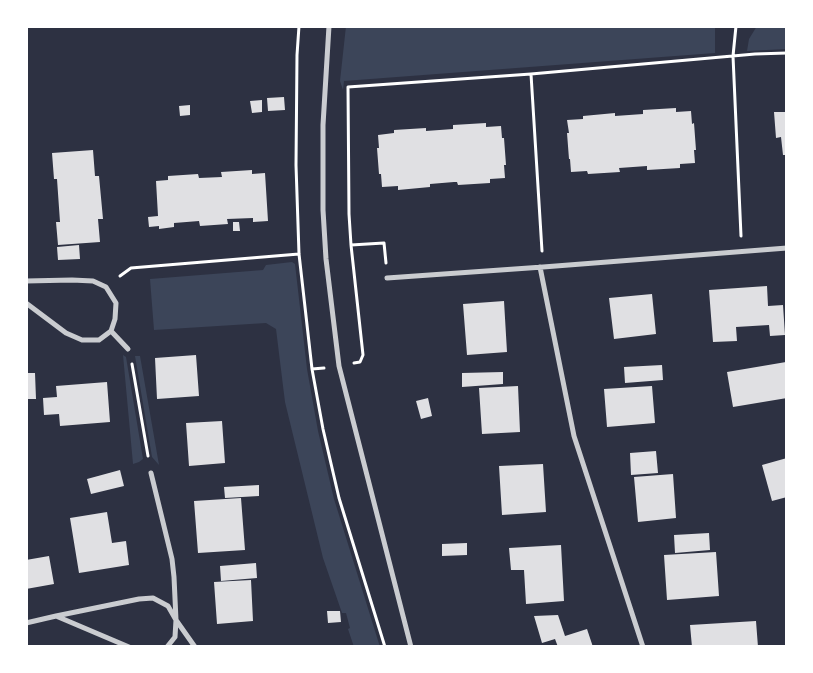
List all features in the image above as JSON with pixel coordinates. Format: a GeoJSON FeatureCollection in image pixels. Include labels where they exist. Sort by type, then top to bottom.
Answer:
{"type":"FeatureCollection","features":[{"type":"Feature","properties":{"kind":"street"},"geometry":{"type":"LineString","coordinates":[[328,26],[323,125],[323,210],[326,259],[339,366],[411,647]]}},
{"type":"Feature","properties":{"kind":"street"},"geometry":{"type":"LineString","coordinates":[[387,278],[787,248]]}},
{"type":"Feature","properties":{"kind":"street"},"geometry":{"type":"LineString","coordinates":[[542,267],[574,436],[643,647]]}},
{"type":"Feature","properties":{"kind":"street"},"geometry":{"type":"LineString","coordinates":[[26,281],[93,281],[106,287],[116,302],[115,319],[111,332],[99,340],[82,340],[66,333],[26,303]]}},
{"type":"Feature","properties":{"kind":"street"},"geometry":{"type":"LineString","coordinates":[[111,332],[128,349]]}},
{"type":"Feature","properties":{"kind":"street"},"geometry":{"type":"LineString","coordinates":[[151,473],[172,559],[174,576],[176,620],[174,637],[167,647]]}},
{"type":"Feature","properties":{"kind":"street"},"geometry":{"type":"LineString","coordinates":[[26,623],[139,599],[153,598],[168,606],[195,647]]}},
{"type":"Feature","properties":{"kind":"street"},"geometry":{"type":"LineString","coordinates":[[56,616],[129,647]]}},
{"type":"Feature","properties":{"kind":"path"},"geometry":{"type":"LineString","coordinates":[[736,26],[733,56],[742,251]]}},
{"type":"Feature","properties":{"kind":"path"},"geometry":{"type":"LineString","coordinates":[[312,369],[360,362],[362,355],[349,214],[348,87],[787,53]]}},
{"type":"Feature","properties":{"kind":"path"},"geometry":{"type":"LineString","coordinates":[[531,74],[542,267]]}},
{"type":"Feature","properties":{"kind":"path"},"geometry":{"type":"LineString","coordinates":[[352,245],[384,243],[387,278]]}},
{"type":"Feature","properties":{"kind":"path"},"geometry":{"type":"LineString","coordinates":[[106,287],[131,268],[299,254]]}},
{"type":"Feature","properties":{"kind":"path"},"geometry":{"type":"LineString","coordinates":[[132,361],[148,456]]}},
{"type":"Feature","properties":{"kind":"shaded area"},"geometry":{"type":"Polygon","coordinates":[[[346,26],[715,26],[715,53],[344,81],[343,90],[340,81],[346,26]]]}},
{"type":"Feature","properties":{"kind":"shaded area"},"geometry":{"type":"Polygon","coordinates":[[[757,26],[787,26],[787,49],[747,51],[749,39],[757,26]]]}},
{"type":"Feature","properties":{"kind":"shaded area"},"geometry":{"type":"Polygon","coordinates":[[[292,262],[295,264],[307,369],[318,431],[334,499],[380,647],[354,647],[348,629],[350,628],[346,613],[342,613],[323,558],[285,402],[276,329],[266,323],[154,330],[150,279],[263,270],[266,265],[292,262]]]}},
{"type":"Feature","properties":{"kind":"shaded area"},"geometry":{"type":"Polygon","coordinates":[[[123,355],[126,357],[143,459],[133,464],[123,355]]]}},
{"type":"Feature","properties":{"kind":"shaded area"},"geometry":{"type":"Polygon","coordinates":[[[135,356],[140,356],[159,465],[152,457],[135,356]]]}},
{"type":"Feature","properties":{"kind":"building"},"geometry":{"type":"Polygon","coordinates":[[[284,97],[285,110],[268,111],[267,98],[284,97]]]}},
{"type":"Feature","properties":{"kind":"building"},"geometry":{"type":"Polygon","coordinates":[[[262,100],[262,112],[252,113],[250,101],[262,100]]]}},
{"type":"Feature","properties":{"kind":"building"},"geometry":{"type":"Polygon","coordinates":[[[190,105],[190,115],[180,116],[179,106],[190,105]]]}},
{"type":"Feature","properties":{"kind":"building"},"geometry":{"type":"Polygon","coordinates":[[[676,108],[676,112],[691,111],[692,124],[694,123],[695,163],[680,164],[680,168],[647,170],[647,166],[619,168],[620,172],[588,174],[587,171],[571,172],[567,120],[583,119],[583,116],[615,113],[615,116],[643,114],[643,110],[676,108]]]}},
{"type":"Feature","properties":{"kind":"building"},"geometry":{"type":"Polygon","coordinates":[[[774,112],[787,112],[787,155],[783,155],[781,137],[776,138],[774,112]]]}},
{"type":"Feature","properties":{"kind":"building"},"geometry":{"type":"Polygon","coordinates":[[[486,123],[486,127],[501,126],[502,138],[504,138],[505,178],[490,179],[490,183],[458,185],[457,182],[454,182],[430,184],[430,187],[398,190],[398,186],[382,187],[377,148],[379,148],[378,135],[394,133],[394,130],[426,128],[426,131],[453,129],[453,125],[486,123]]]}},
{"type":"Feature","properties":{"kind":"building"},"geometry":{"type":"Polygon","coordinates":[[[93,150],[95,176],[99,176],[103,219],[98,219],[100,242],[58,245],[56,222],[60,222],[57,179],[54,179],[52,153],[93,150]]]}},
{"type":"Feature","properties":{"kind":"building"},"geometry":{"type":"Polygon","coordinates":[[[252,170],[252,174],[265,173],[268,221],[253,222],[253,218],[227,219],[228,224],[200,226],[199,221],[174,223],[174,227],[159,229],[159,226],[149,227],[148,217],[158,216],[156,181],[168,180],[168,176],[198,174],[199,178],[222,177],[221,172],[252,170]]]}},
{"type":"Feature","properties":{"kind":"building"},"geometry":{"type":"Polygon","coordinates":[[[233,222],[239,222],[240,231],[233,231],[233,222]]]}},
{"type":"Feature","properties":{"kind":"building"},"geometry":{"type":"Polygon","coordinates":[[[79,245],[80,259],[58,260],[57,247],[79,245]]]}},
{"type":"Feature","properties":{"kind":"building"},"geometry":{"type":"Polygon","coordinates":[[[767,286],[768,306],[783,305],[785,335],[770,336],[769,325],[736,327],[737,341],[713,342],[709,290],[767,286]]]}},
{"type":"Feature","properties":{"kind":"building"},"geometry":{"type":"Polygon","coordinates":[[[652,294],[656,334],[614,339],[609,298],[652,294]]]}},
{"type":"Feature","properties":{"kind":"building"},"geometry":{"type":"Polygon","coordinates":[[[504,301],[507,352],[467,355],[463,304],[504,301]]]}},
{"type":"Feature","properties":{"kind":"building"},"geometry":{"type":"Polygon","coordinates":[[[196,355],[199,396],[157,399],[155,358],[196,355]]]}},
{"type":"Feature","properties":{"kind":"building"},"geometry":{"type":"Polygon","coordinates":[[[786,362],[787,398],[733,407],[727,372],[786,362]]]}},
{"type":"Feature","properties":{"kind":"building"},"geometry":{"type":"Polygon","coordinates":[[[662,365],[663,380],[625,383],[624,367],[662,365]]]}},
{"type":"Feature","properties":{"kind":"building"},"geometry":{"type":"Polygon","coordinates":[[[503,372],[503,384],[462,387],[462,373],[503,372]]]}},
{"type":"Feature","properties":{"kind":"building"},"geometry":{"type":"Polygon","coordinates":[[[26,373],[35,373],[36,399],[26,399],[26,373]]]}},
{"type":"Feature","properties":{"kind":"building"},"geometry":{"type":"Polygon","coordinates":[[[107,382],[110,422],[60,426],[59,414],[44,415],[43,398],[57,397],[56,386],[107,382]]]}},
{"type":"Feature","properties":{"kind":"building"},"geometry":{"type":"Polygon","coordinates":[[[518,386],[520,432],[482,434],[479,388],[518,386]]]}},
{"type":"Feature","properties":{"kind":"building"},"geometry":{"type":"Polygon","coordinates":[[[652,386],[655,423],[607,427],[604,389],[652,386]]]}},
{"type":"Feature","properties":{"kind":"building"},"geometry":{"type":"Polygon","coordinates":[[[428,398],[432,416],[421,419],[416,401],[428,398]]]}},
{"type":"Feature","properties":{"kind":"building"},"geometry":{"type":"Polygon","coordinates":[[[222,421],[225,463],[189,466],[186,423],[222,421]]]}},
{"type":"Feature","properties":{"kind":"building"},"geometry":{"type":"Polygon","coordinates":[[[656,451],[658,473],[631,475],[630,453],[656,451]]]}},
{"type":"Feature","properties":{"kind":"building"},"geometry":{"type":"Polygon","coordinates":[[[787,458],[787,497],[772,501],[762,465],[787,458]]]}},
{"type":"Feature","properties":{"kind":"building"},"geometry":{"type":"Polygon","coordinates":[[[543,464],[546,512],[502,515],[499,466],[543,464]]]}},
{"type":"Feature","properties":{"kind":"building"},"geometry":{"type":"Polygon","coordinates":[[[120,470],[124,486],[91,494],[87,479],[120,470]]]}},
{"type":"Feature","properties":{"kind":"building"},"geometry":{"type":"Polygon","coordinates":[[[673,474],[676,518],[638,522],[634,477],[673,474]]]}},
{"type":"Feature","properties":{"kind":"building"},"geometry":{"type":"Polygon","coordinates":[[[259,485],[259,496],[225,498],[224,487],[259,485]]]}},
{"type":"Feature","properties":{"kind":"building"},"geometry":{"type":"Polygon","coordinates":[[[241,498],[245,550],[198,553],[194,501],[241,498]]]}},
{"type":"Feature","properties":{"kind":"building"},"geometry":{"type":"Polygon","coordinates":[[[107,512],[112,543],[126,541],[129,565],[79,573],[70,518],[107,512]]]}},
{"type":"Feature","properties":{"kind":"building"},"geometry":{"type":"Polygon","coordinates":[[[709,533],[710,550],[675,553],[674,535],[709,533]]]}},
{"type":"Feature","properties":{"kind":"building"},"geometry":{"type":"Polygon","coordinates":[[[467,543],[467,555],[442,556],[442,544],[467,543]]]}},
{"type":"Feature","properties":{"kind":"building"},"geometry":{"type":"Polygon","coordinates":[[[561,545],[564,601],[526,604],[524,570],[511,570],[509,548],[561,545]]]}},
{"type":"Feature","properties":{"kind":"building"},"geometry":{"type":"Polygon","coordinates":[[[716,552],[719,596],[667,600],[664,555],[716,552]]]}},
{"type":"Feature","properties":{"kind":"building"},"geometry":{"type":"Polygon","coordinates":[[[49,556],[54,584],[26,589],[26,560],[49,556]]]}},
{"type":"Feature","properties":{"kind":"building"},"geometry":{"type":"Polygon","coordinates":[[[256,563],[257,578],[221,581],[220,566],[256,563]]]}},
{"type":"Feature","properties":{"kind":"building"},"geometry":{"type":"Polygon","coordinates":[[[251,580],[253,621],[217,624],[214,582],[251,580]]]}},
{"type":"Feature","properties":{"kind":"building"},"geometry":{"type":"Polygon","coordinates":[[[327,611],[340,611],[341,622],[328,623],[327,611]]]}},
{"type":"Feature","properties":{"kind":"building"},"geometry":{"type":"Polygon","coordinates":[[[558,615],[565,636],[587,629],[593,647],[558,647],[555,639],[542,643],[534,616],[558,615]]]}},
{"type":"Feature","properties":{"kind":"building"},"geometry":{"type":"Polygon","coordinates":[[[756,621],[758,647],[692,647],[690,625],[756,621]]]}}]}
